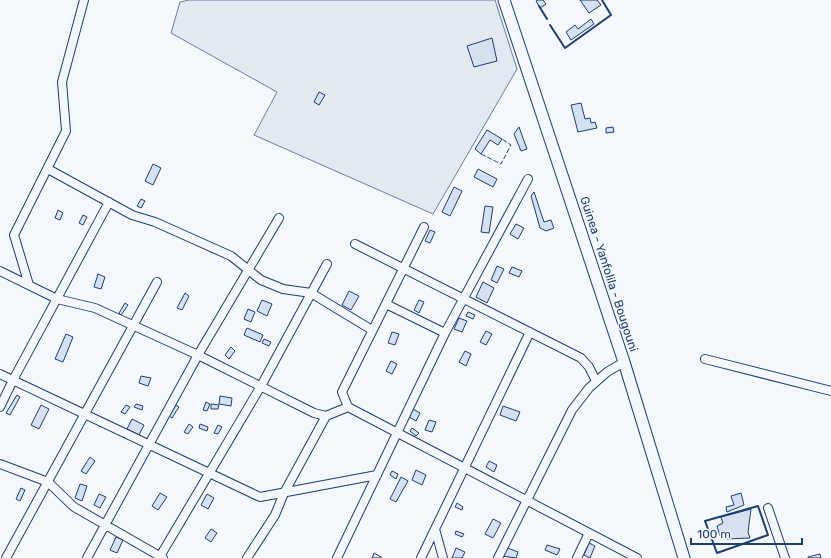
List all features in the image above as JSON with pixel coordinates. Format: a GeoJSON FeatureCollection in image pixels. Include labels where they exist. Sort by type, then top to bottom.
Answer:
{"type":"FeatureCollection","features":[{"type":"Feature","properties":{"kind":"main road","name":"Guinea - Yanfolila - Bougouni"},"geometry":{"type":"LineString","coordinates":[[504,0],[624,362],[684,558]]}},
{"type":"Feature","properties":{"kind":"street"},"geometry":{"type":"LineString","coordinates":[[29,285],[14,235],[66,131],[62,82],[84,0]]}},
{"type":"Feature","properties":{"kind":"street"},"geometry":{"type":"LineString","coordinates":[[48,169],[132,215],[156,222],[231,256],[261,280],[283,289],[311,292],[372,330]]}},
{"type":"Feature","properties":{"kind":"street"},"geometry":{"type":"LineString","coordinates":[[338,558],[445,333],[528,179]]}},
{"type":"Feature","properties":{"kind":"street"},"geometry":{"type":"LineString","coordinates":[[0,407],[109,202]]}},
{"type":"Feature","properties":{"kind":"street"},"geometry":{"type":"LineString","coordinates":[[87,558],[198,355],[279,218]]}},
{"type":"Feature","properties":{"kind":"street"},"geometry":{"type":"LineString","coordinates":[[424,227],[342,392],[348,407],[637,558]]}},
{"type":"Feature","properties":{"kind":"street"},"geometry":{"type":"LineString","coordinates":[[355,244],[581,358],[589,367],[596,382]]}},
{"type":"Feature","properties":{"kind":"street"},"geometry":{"type":"LineString","coordinates":[[0,464],[48,482],[74,507],[161,558],[261,386],[327,264]]}},
{"type":"Feature","properties":{"kind":"street"},"geometry":{"type":"LineString","coordinates":[[0,271],[57,299],[96,308],[198,355],[314,413],[326,416],[348,407]]}},
{"type":"Feature","properties":{"kind":"street"},"geometry":{"type":"LineString","coordinates":[[6,558],[157,282]]}},
{"type":"Feature","properties":{"kind":"street"},"geometry":{"type":"LineString","coordinates":[[386,304],[445,333]]}},
{"type":"Feature","properties":{"kind":"street"},"geometry":{"type":"LineString","coordinates":[[421,558],[530,332]]}},
{"type":"Feature","properties":{"kind":"street"},"geometry":{"type":"LineString","coordinates":[[705,359],[831,391]]}},
{"type":"Feature","properties":{"kind":"street"},"geometry":{"type":"LineString","coordinates":[[498,558],[572,410],[589,388],[606,372],[624,362]]}},
{"type":"Feature","properties":{"kind":"street"},"geometry":{"type":"LineString","coordinates":[[0,374],[260,497],[377,476]]}},
{"type":"Feature","properties":{"kind":"street"},"geometry":{"type":"LineString","coordinates":[[247,558],[275,514],[284,493],[326,416]]}},
{"type":"Feature","properties":{"kind":"street"},"geometry":{"type":"LineString","coordinates":[[768,508],[785,558]]}},
{"type":"Feature","properties":{"kind":"street"},"geometry":{"type":"LineString","coordinates":[[435,529],[443,558]]}},
{"type":"Feature","properties":{"kind":"street"},"geometry":{"type":"LineString","coordinates":[[577,558],[589,533]]}},
{"type":"Feature","properties":{"kind":"shaded area"},"geometry":{"type":"Polygon","coordinates":[[[189,0],[495,0],[517,69],[433,214],[254,135],[277,92],[171,33],[180,2],[189,0]]]}},
{"type":"Feature","properties":{"kind":"building"},"geometry":{"type":"Polygon","coordinates":[[[543,0],[546,4],[540,8],[536,1],[543,0]]]}},
{"type":"Feature","properties":{"kind":"building"},"geometry":{"type":"Polygon","coordinates":[[[580,0],[597,0],[601,5],[589,13],[580,0]]]}},
{"type":"Feature","properties":{"kind":"building"},"geometry":{"type":"Polygon","coordinates":[[[591,19],[594,24],[571,40],[566,32],[575,25],[578,29],[591,19]]]}},
{"type":"Feature","properties":{"kind":"building"},"geometry":{"type":"Polygon","coordinates":[[[492,38],[497,61],[474,67],[467,46],[492,38]]]}},
{"type":"Feature","properties":{"kind":"building"},"geometry":{"type":"Polygon","coordinates":[[[319,92],[325,95],[319,105],[314,102],[319,92]]]}},
{"type":"Feature","properties":{"kind":"building"},"geometry":{"type":"Polygon","coordinates":[[[581,103],[585,119],[590,118],[591,123],[595,122],[597,128],[578,132],[571,105],[581,103]]]}},
{"type":"Feature","properties":{"kind":"building"},"geometry":{"type":"Polygon","coordinates":[[[519,127],[527,149],[521,151],[514,134],[519,127]]]}},
{"type":"Feature","properties":{"kind":"building"},"geometry":{"type":"Polygon","coordinates":[[[613,127],[614,132],[606,133],[606,128],[613,127]]]}},
{"type":"Feature","properties":{"kind":"building"},"geometry":{"type":"Polygon","coordinates":[[[487,130],[502,139],[498,145],[490,140],[481,154],[475,149],[487,130]]]}},
{"type":"Feature","properties":{"kind":"building"},"geometry":{"type":"Polygon","coordinates":[[[153,164],[161,168],[153,185],[145,181],[153,164]]]}},
{"type":"Feature","properties":{"kind":"building"},"geometry":{"type":"Polygon","coordinates":[[[478,169],[497,179],[493,187],[474,177],[478,169]]]}},
{"type":"Feature","properties":{"kind":"building"},"geometry":{"type":"Polygon","coordinates":[[[454,187],[462,191],[450,216],[442,212],[454,187]]]}},
{"type":"Feature","properties":{"kind":"building"},"geometry":{"type":"Polygon","coordinates":[[[534,192],[544,222],[551,220],[554,228],[546,231],[540,228],[531,196],[534,192]]]}},
{"type":"Feature","properties":{"kind":"building"},"geometry":{"type":"Polygon","coordinates":[[[141,199],[145,201],[141,208],[137,206],[141,199]]]}},
{"type":"Feature","properties":{"kind":"building"},"geometry":{"type":"Polygon","coordinates":[[[485,206],[493,207],[489,233],[481,232],[485,206]]]}},
{"type":"Feature","properties":{"kind":"building"},"geometry":{"type":"Polygon","coordinates":[[[58,210],[63,213],[60,220],[55,218],[58,210]]]}},
{"type":"Feature","properties":{"kind":"building"},"geometry":{"type":"Polygon","coordinates":[[[83,215],[87,217],[83,225],[79,223],[83,215]]]}},
{"type":"Feature","properties":{"kind":"building"},"geometry":{"type":"Polygon","coordinates":[[[516,224],[524,228],[518,239],[510,234],[516,224]]]}},
{"type":"Feature","properties":{"kind":"building"},"geometry":{"type":"Polygon","coordinates":[[[430,230],[435,232],[430,243],[425,241],[430,230]]]}},
{"type":"Feature","properties":{"kind":"building"},"geometry":{"type":"Polygon","coordinates":[[[497,266],[504,269],[497,283],[491,280],[497,266]]]}},
{"type":"Feature","properties":{"kind":"building"},"geometry":{"type":"Polygon","coordinates":[[[512,267],[522,271],[519,277],[509,273],[512,267]]]}},
{"type":"Feature","properties":{"kind":"building"},"geometry":{"type":"Polygon","coordinates":[[[98,274],[105,277],[101,289],[94,287],[98,274]]]}},
{"type":"Feature","properties":{"kind":"building"},"geometry":{"type":"Polygon","coordinates":[[[483,282],[494,288],[487,303],[476,297],[483,282]]]}},
{"type":"Feature","properties":{"kind":"building"},"geometry":{"type":"Polygon","coordinates":[[[349,291],[359,296],[351,310],[342,305],[349,291]]]}},
{"type":"Feature","properties":{"kind":"building"},"geometry":{"type":"Polygon","coordinates":[[[185,293],[189,296],[182,310],[177,308],[185,293]]]}},
{"type":"Feature","properties":{"kind":"building"},"geometry":{"type":"Polygon","coordinates":[[[262,300],[272,304],[267,316],[257,311],[262,300]]]}},
{"type":"Feature","properties":{"kind":"building"},"geometry":{"type":"Polygon","coordinates":[[[419,300],[424,302],[419,313],[414,310],[419,300]]]}},
{"type":"Feature","properties":{"kind":"building"},"geometry":{"type":"Polygon","coordinates":[[[125,303],[128,305],[121,315],[119,313],[125,303]]]}},
{"type":"Feature","properties":{"kind":"building"},"geometry":{"type":"Polygon","coordinates":[[[248,309],[255,312],[251,322],[244,319],[248,309]]]}},
{"type":"Feature","properties":{"kind":"building"},"geometry":{"type":"Polygon","coordinates":[[[468,312],[475,315],[473,319],[466,316],[468,312]]]}},
{"type":"Feature","properties":{"kind":"building"},"geometry":{"type":"Polygon","coordinates":[[[459,318],[467,321],[462,332],[454,329],[459,318]]]}},
{"type":"Feature","properties":{"kind":"building"},"geometry":{"type":"Polygon","coordinates":[[[247,328],[263,335],[260,342],[244,335],[247,328]]]}},
{"type":"Feature","properties":{"kind":"building"},"geometry":{"type":"Polygon","coordinates":[[[486,331],[492,334],[486,345],[480,342],[486,331]]]}},
{"type":"Feature","properties":{"kind":"building"},"geometry":{"type":"Polygon","coordinates":[[[392,332],[399,334],[395,345],[388,343],[392,332]]]}},
{"type":"Feature","properties":{"kind":"building"},"geometry":{"type":"Polygon","coordinates":[[[66,334],[73,337],[63,362],[55,359],[66,334]]]}},
{"type":"Feature","properties":{"kind":"building"},"geometry":{"type":"Polygon","coordinates":[[[264,339],[271,342],[269,346],[262,343],[264,339]]]}},
{"type":"Feature","properties":{"kind":"building"},"geometry":{"type":"Polygon","coordinates":[[[231,347],[235,351],[229,359],[225,355],[231,347]]]}},
{"type":"Feature","properties":{"kind":"building"},"geometry":{"type":"Polygon","coordinates":[[[465,351],[471,354],[466,366],[459,362],[465,351]]]}},
{"type":"Feature","properties":{"kind":"building"},"geometry":{"type":"Polygon","coordinates":[[[391,361],[397,364],[392,374],[386,371],[391,361]]]}},
{"type":"Feature","properties":{"kind":"building"},"geometry":{"type":"Polygon","coordinates":[[[141,376],[151,378],[148,386],[139,383],[141,376]]]}},
{"type":"Feature","properties":{"kind":"building"},"geometry":{"type":"Polygon","coordinates":[[[17,395],[20,397],[10,415],[6,413],[17,395]]]}},
{"type":"Feature","properties":{"kind":"building"},"geometry":{"type":"Polygon","coordinates":[[[220,396],[232,398],[231,406],[219,404],[220,396]]]}},
{"type":"Feature","properties":{"kind":"building"},"geometry":{"type":"Polygon","coordinates":[[[206,402],[210,404],[207,411],[203,410],[206,402]]]}},
{"type":"Feature","properties":{"kind":"building"},"geometry":{"type":"Polygon","coordinates":[[[136,404],[143,406],[142,410],[134,407],[136,404]]]}},
{"type":"Feature","properties":{"kind":"building"},"geometry":{"type":"Polygon","coordinates":[[[211,404],[219,405],[218,409],[211,409],[211,404]]]}},
{"type":"Feature","properties":{"kind":"building"},"geometry":{"type":"Polygon","coordinates":[[[41,405],[49,409],[39,429],[31,425],[41,405]]]}},
{"type":"Feature","properties":{"kind":"building"},"geometry":{"type":"Polygon","coordinates":[[[126,405],[130,407],[125,414],[121,412],[126,405]]]}},
{"type":"Feature","properties":{"kind":"building"},"geometry":{"type":"Polygon","coordinates":[[[176,405],[179,407],[172,418],[169,416],[176,405]]]}},
{"type":"Feature","properties":{"kind":"building"},"geometry":{"type":"Polygon","coordinates":[[[503,406],[520,412],[516,421],[500,415],[503,406]]]}},
{"type":"Feature","properties":{"kind":"building"},"geometry":{"type":"Polygon","coordinates":[[[413,409],[420,413],[416,421],[409,417],[413,409]]]}},
{"type":"Feature","properties":{"kind":"building"},"geometry":{"type":"Polygon","coordinates":[[[132,419],[144,425],[139,435],[127,429],[132,419]]]}},
{"type":"Feature","properties":{"kind":"building"},"geometry":{"type":"Polygon","coordinates":[[[429,420],[436,422],[432,432],[425,430],[429,420]]]}},
{"type":"Feature","properties":{"kind":"building"},"geometry":{"type":"Polygon","coordinates":[[[189,424],[193,427],[188,434],[184,432],[189,424]]]}},
{"type":"Feature","properties":{"kind":"building"},"geometry":{"type":"Polygon","coordinates":[[[200,424],[208,427],[207,431],[199,428],[200,424]]]}},
{"type":"Feature","properties":{"kind":"building"},"geometry":{"type":"Polygon","coordinates":[[[218,425],[222,427],[218,434],[214,433],[218,425]]]}},
{"type":"Feature","properties":{"kind":"building"},"geometry":{"type":"Polygon","coordinates":[[[412,428],[419,433],[416,436],[410,431],[412,428]]]}},
{"type":"Feature","properties":{"kind":"building"},"geometry":{"type":"Polygon","coordinates":[[[90,457],[95,461],[86,474],[81,471],[90,457]]]}},
{"type":"Feature","properties":{"kind":"building"},"geometry":{"type":"Polygon","coordinates":[[[489,461],[497,465],[494,472],[486,467],[489,461]]]}},
{"type":"Feature","properties":{"kind":"building"},"geometry":{"type":"Polygon","coordinates":[[[416,470],[426,475],[422,485],[412,480],[416,470]]]}},
{"type":"Feature","properties":{"kind":"building"},"geometry":{"type":"Polygon","coordinates":[[[392,471],[398,474],[396,479],[390,475],[392,471]]]}},
{"type":"Feature","properties":{"kind":"building"},"geometry":{"type":"Polygon","coordinates":[[[401,477],[408,481],[396,502],[390,499],[401,477]]]}},
{"type":"Feature","properties":{"kind":"building"},"geometry":{"type":"Polygon","coordinates":[[[80,484],[87,486],[82,501],[75,498],[80,484]]]}},
{"type":"Feature","properties":{"kind":"building"},"geometry":{"type":"Polygon","coordinates":[[[21,488],[25,490],[20,501],[16,499],[21,488]]]}},
{"type":"Feature","properties":{"kind":"building"},"geometry":{"type":"Polygon","coordinates":[[[160,493],[167,497],[158,510],[152,506],[160,493]]]}},
{"type":"Feature","properties":{"kind":"building"},"geometry":{"type":"Polygon","coordinates":[[[741,493],[744,505],[727,512],[726,507],[734,505],[731,496],[741,493]]]}},
{"type":"Feature","properties":{"kind":"building"},"geometry":{"type":"Polygon","coordinates":[[[99,494],[106,497],[100,508],[94,505],[99,494]]]}},
{"type":"Feature","properties":{"kind":"building"},"geometry":{"type":"Polygon","coordinates":[[[207,494],[214,498],[208,509],[201,505],[207,494]]]}},
{"type":"Feature","properties":{"kind":"building"},"geometry":{"type":"Polygon","coordinates":[[[457,503],[463,507],[462,510],[455,507],[457,503]]]}},
{"type":"Feature","properties":{"kind":"building"},"geometry":{"type":"Polygon","coordinates":[[[751,509],[748,532],[750,538],[727,539],[725,534],[720,536],[717,526],[723,523],[721,517],[751,509]]]}},
{"type":"Feature","properties":{"kind":"building"},"geometry":{"type":"Polygon","coordinates":[[[493,519],[501,523],[493,538],[485,534],[493,519]]]}},
{"type":"Feature","properties":{"kind":"building"},"geometry":{"type":"Polygon","coordinates":[[[211,529],[217,533],[211,542],[205,538],[211,529]]]}},
{"type":"Feature","properties":{"kind":"building"},"geometry":{"type":"Polygon","coordinates":[[[456,531],[464,534],[462,537],[455,534],[456,531]]]}},
{"type":"Feature","properties":{"kind":"building"},"geometry":{"type":"Polygon","coordinates":[[[116,537],[123,540],[117,553],[110,550],[116,537]]]}},
{"type":"Feature","properties":{"kind":"building"},"geometry":{"type":"Polygon","coordinates":[[[589,543],[595,546],[590,558],[584,555],[589,543]]]}},
{"type":"Feature","properties":{"kind":"building"},"geometry":{"type":"Polygon","coordinates":[[[547,545],[560,549],[557,555],[545,550],[547,545]]]}},
{"type":"Feature","properties":{"kind":"building"},"geometry":{"type":"Polygon","coordinates":[[[505,547],[518,552],[516,558],[502,556],[505,547]]]}},
{"type":"Feature","properties":{"kind":"building"},"geometry":{"type":"Polygon","coordinates":[[[456,548],[465,552],[462,558],[452,558],[456,548]]]}},
{"type":"Feature","properties":{"kind":"building"},"geometry":{"type":"Polygon","coordinates":[[[374,553],[381,557],[381,558],[372,558],[374,553]]]}},
{"type":"Feature","properties":{"kind":"building"},"geometry":{"type":"Polygon","coordinates":[[[820,554],[821,558],[808,558],[808,557],[820,554]]]}},
{"type":"Feature","properties":{"kind":"fence"},"geometry":{"type":"LineString","coordinates":[[481,154],[501,164],[511,145],[502,139]]}},
{"type":"Feature","properties":{"kind":"wall"},"geometry":{"type":"LineString","coordinates":[[550,25],[565,48],[611,15],[602,0]]}},
{"type":"Feature","properties":{"kind":"wall"},"geometry":{"type":"LineString","coordinates":[[539,6],[547,19]]}},
{"type":"Feature","properties":{"kind":"wall"},"geometry":{"type":"LineString","coordinates":[[758,506],[768,535],[717,553],[705,521],[758,506]]}}]}
